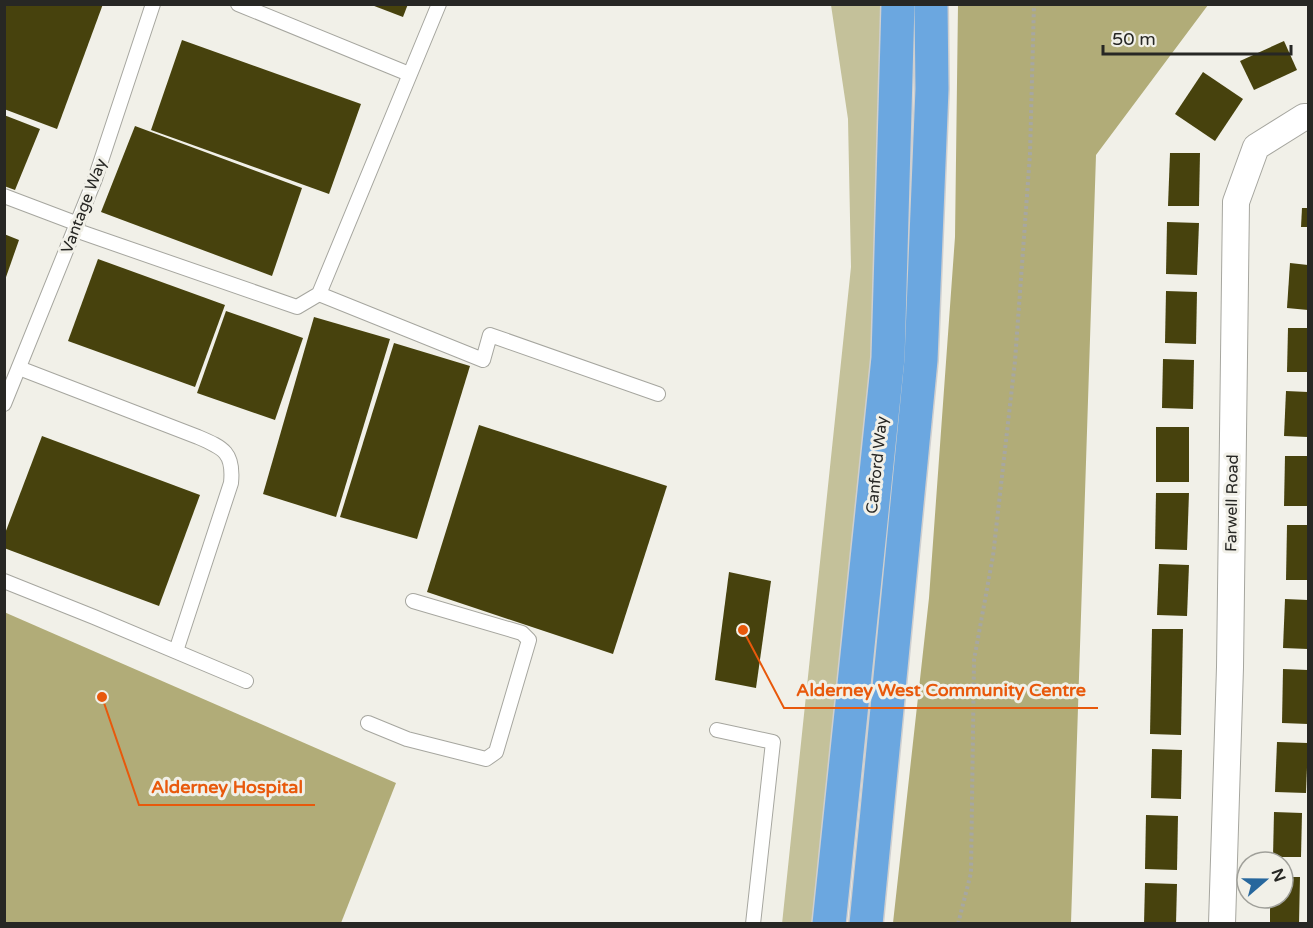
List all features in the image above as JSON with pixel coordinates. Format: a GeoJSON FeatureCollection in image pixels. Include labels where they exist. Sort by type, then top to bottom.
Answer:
{"type":"FeatureCollection","features":[{"type":"Feature","properties":{"kind":"highway","name":"Canford Way"},"geometry":{"type":"LineString","coordinates":[[829,924],[888,358],[898,4]]}},
{"type":"Feature","properties":{"kind":"highway","name":"Canford Way"},"geometry":{"type":"LineString","coordinates":[[866,924],[921,360],[932,89],[931,4]]}},
{"type":"Feature","properties":{"kind":"street","name":"Farwell Road"},"geometry":{"type":"LineString","coordinates":[[1222,924],[1230,667],[1236,202],[1256,147],[1304,117],[1308,117]]}},
{"type":"Feature","properties":{"kind":"lane","name":"Vantage Way"},"geometry":{"type":"LineString","coordinates":[[4,404],[96,178],[153,4]]}},
{"type":"Feature","properties":{"kind":"lane"},"geometry":{"type":"LineString","coordinates":[[238,4],[408,74]]}},
{"type":"Feature","properties":{"kind":"lane"},"geometry":{"type":"LineString","coordinates":[[4,196],[76,227],[297,307],[319,294],[408,74],[439,4]]}},
{"type":"Feature","properties":{"kind":"lane"},"geometry":{"type":"LineString","coordinates":[[319,294],[483,360],[490,335],[658,394]]}},
{"type":"Feature","properties":{"kind":"lane"},"geometry":{"type":"LineString","coordinates":[[19,368],[198,436],[215,444],[228,455],[232,466],[231,483],[176,651]]}},
{"type":"Feature","properties":{"kind":"lane"},"geometry":{"type":"LineString","coordinates":[[4,581],[246,681]]}},
{"type":"Feature","properties":{"kind":"lane"},"geometry":{"type":"LineString","coordinates":[[368,723],[407,739],[486,759],[496,752],[529,640],[522,633],[413,601]]}},
{"type":"Feature","properties":{"kind":"lane"},"geometry":{"type":"LineString","coordinates":[[717,730],[773,742],[753,924]]}},
{"type":"Feature","properties":{"kind":"path"},"geometry":{"type":"LineString","coordinates":[[958,924],[971,873],[974,660],[993,556],[1016,349],[1030,154],[1034,4]]}},
{"type":"Feature","properties":{"kind":"shaded area"},"geometry":{"type":"Polygon","coordinates":[[[831,5],[888,5],[871,388],[813,923],[782,924],[851,267],[848,119],[831,5]]]}},
{"type":"Feature","properties":{"kind":"shaded area"},"geometry":{"type":"Polygon","coordinates":[[[958,5],[1208,5],[1096,155],[1071,923],[893,923],[929,598],[955,237],[958,5]]]}},
{"type":"Feature","properties":{"kind":"shaded area"},"geometry":{"type":"Polygon","coordinates":[[[4,612],[396,783],[341,923],[5,923],[4,612]]]}},
{"type":"Feature","properties":{"kind":"building"},"geometry":{"type":"Polygon","coordinates":[[[4,4],[103,4],[57,129],[4,109],[4,4]]]}},
{"type":"Feature","properties":{"kind":"building"},"geometry":{"type":"Polygon","coordinates":[[[369,4],[408,4],[403,17],[369,4]]]}},
{"type":"Feature","properties":{"kind":"building"},"geometry":{"type":"Polygon","coordinates":[[[182,40],[361,104],[329,194],[151,130],[182,40]]]}},
{"type":"Feature","properties":{"kind":"building"},"geometry":{"type":"Polygon","coordinates":[[[1284,41],[1297,70],[1254,90],[1240,61],[1284,41]]]}},
{"type":"Feature","properties":{"kind":"building"},"geometry":{"type":"Polygon","coordinates":[[[1203,72],[1243,99],[1215,141],[1175,114],[1203,72]]]}},
{"type":"Feature","properties":{"kind":"building"},"geometry":{"type":"Polygon","coordinates":[[[4,115],[40,129],[15,190],[4,186],[4,115]]]}},
{"type":"Feature","properties":{"kind":"building"},"geometry":{"type":"Polygon","coordinates":[[[135,126],[302,188],[272,276],[101,212],[135,126]]]}},
{"type":"Feature","properties":{"kind":"building"},"geometry":{"type":"Polygon","coordinates":[[[1170,153],[1200,153],[1199,206],[1168,206],[1170,153]]]}},
{"type":"Feature","properties":{"kind":"building"},"geometry":{"type":"Polygon","coordinates":[[[1302,208],[1308,208],[1308,227],[1301,227],[1302,208]]]}},
{"type":"Feature","properties":{"kind":"building"},"geometry":{"type":"Polygon","coordinates":[[[1167,222],[1199,223],[1197,275],[1166,274],[1167,222]]]}},
{"type":"Feature","properties":{"kind":"building"},"geometry":{"type":"Polygon","coordinates":[[[4,234],[19,240],[5,280],[4,280],[4,234]]]}},
{"type":"Feature","properties":{"kind":"building"},"geometry":{"type":"Polygon","coordinates":[[[98,259],[225,305],[195,387],[68,341],[98,259]]]}},
{"type":"Feature","properties":{"kind":"building"},"geometry":{"type":"Polygon","coordinates":[[[1290,263],[1308,265],[1308,310],[1287,308],[1290,263]]]}},
{"type":"Feature","properties":{"kind":"building"},"geometry":{"type":"Polygon","coordinates":[[[1166,291],[1197,292],[1196,344],[1165,343],[1166,291]]]}},
{"type":"Feature","properties":{"kind":"building"},"geometry":{"type":"Polygon","coordinates":[[[226,311],[303,338],[275,420],[197,393],[226,311]]]}},
{"type":"Feature","properties":{"kind":"building"},"geometry":{"type":"Polygon","coordinates":[[[314,317],[390,339],[336,517],[263,494],[314,317]]]}},
{"type":"Feature","properties":{"kind":"building"},"geometry":{"type":"Polygon","coordinates":[[[1288,328],[1308,328],[1308,372],[1287,372],[1288,328]]]}},
{"type":"Feature","properties":{"kind":"building"},"geometry":{"type":"Polygon","coordinates":[[[394,343],[470,366],[417,539],[340,517],[394,343]]]}},
{"type":"Feature","properties":{"kind":"building"},"geometry":{"type":"Polygon","coordinates":[[[1163,359],[1194,360],[1193,409],[1162,408],[1163,359]]]}},
{"type":"Feature","properties":{"kind":"building"},"geometry":{"type":"Polygon","coordinates":[[[1286,391],[1308,392],[1308,437],[1284,436],[1286,391]]]}},
{"type":"Feature","properties":{"kind":"building"},"geometry":{"type":"Polygon","coordinates":[[[479,425],[667,486],[613,654],[427,592],[479,425]]]}},
{"type":"Feature","properties":{"kind":"building"},"geometry":{"type":"Polygon","coordinates":[[[1156,427],[1189,427],[1189,482],[1156,482],[1156,427]]]}},
{"type":"Feature","properties":{"kind":"building"},"geometry":{"type":"Polygon","coordinates":[[[42,436],[200,495],[159,606],[4,548],[4,536],[42,436]]]}},
{"type":"Feature","properties":{"kind":"building"},"geometry":{"type":"Polygon","coordinates":[[[1285,456],[1308,456],[1308,506],[1284,506],[1285,456]]]}},
{"type":"Feature","properties":{"kind":"building"},"geometry":{"type":"Polygon","coordinates":[[[1156,493],[1189,493],[1187,550],[1155,549],[1156,493]]]}},
{"type":"Feature","properties":{"kind":"building"},"geometry":{"type":"Polygon","coordinates":[[[1287,525],[1308,525],[1308,580],[1286,580],[1287,525]]]}},
{"type":"Feature","properties":{"kind":"building"},"geometry":{"type":"Polygon","coordinates":[[[1159,564],[1189,565],[1187,616],[1157,615],[1159,564]]]}},
{"type":"Feature","properties":{"kind":"building"},"geometry":{"type":"Polygon","coordinates":[[[729,572],[771,581],[756,688],[715,680],[729,572]]]}},
{"type":"Feature","properties":{"kind":"building"},"geometry":{"type":"Polygon","coordinates":[[[1285,599],[1308,600],[1308,649],[1283,648],[1285,599]]]}},
{"type":"Feature","properties":{"kind":"building"},"geometry":{"type":"Polygon","coordinates":[[[1152,629],[1183,629],[1181,735],[1150,734],[1152,629]]]}},
{"type":"Feature","properties":{"kind":"building"},"geometry":{"type":"Polygon","coordinates":[[[1283,669],[1308,670],[1308,724],[1282,723],[1283,669]]]}},
{"type":"Feature","properties":{"kind":"building"},"geometry":{"type":"Polygon","coordinates":[[[1277,742],[1308,743],[1306,793],[1275,792],[1277,742]]]}},
{"type":"Feature","properties":{"kind":"building"},"geometry":{"type":"Polygon","coordinates":[[[1152,749],[1182,750],[1181,799],[1151,798],[1152,749]]]}},
{"type":"Feature","properties":{"kind":"building"},"geometry":{"type":"Polygon","coordinates":[[[1274,812],[1302,813],[1301,857],[1295,857],[1295,850],[1273,850],[1274,812]]]}},
{"type":"Feature","properties":{"kind":"building"},"geometry":{"type":"Polygon","coordinates":[[[1146,815],[1178,816],[1177,870],[1145,869],[1146,815]]]}},
{"type":"Feature","properties":{"kind":"building"},"geometry":{"type":"Polygon","coordinates":[[[1295,877],[1300,877],[1299,924],[1270,924],[1270,910],[1295,910],[1295,877]]]}},
{"type":"Feature","properties":{"kind":"building"},"geometry":{"type":"Polygon","coordinates":[[[1145,883],[1177,884],[1176,924],[1144,924],[1145,883]]]}},
{"type":"Feature","properties":{"kind":"place","name":"Alderney West Community Centre"},"geometry":{"type":"Point","coordinates":[743,630]}},
{"type":"Feature","properties":{"kind":"place","name":"Alderney Hospital"},"geometry":{"type":"Point","coordinates":[102,697]}}]}
